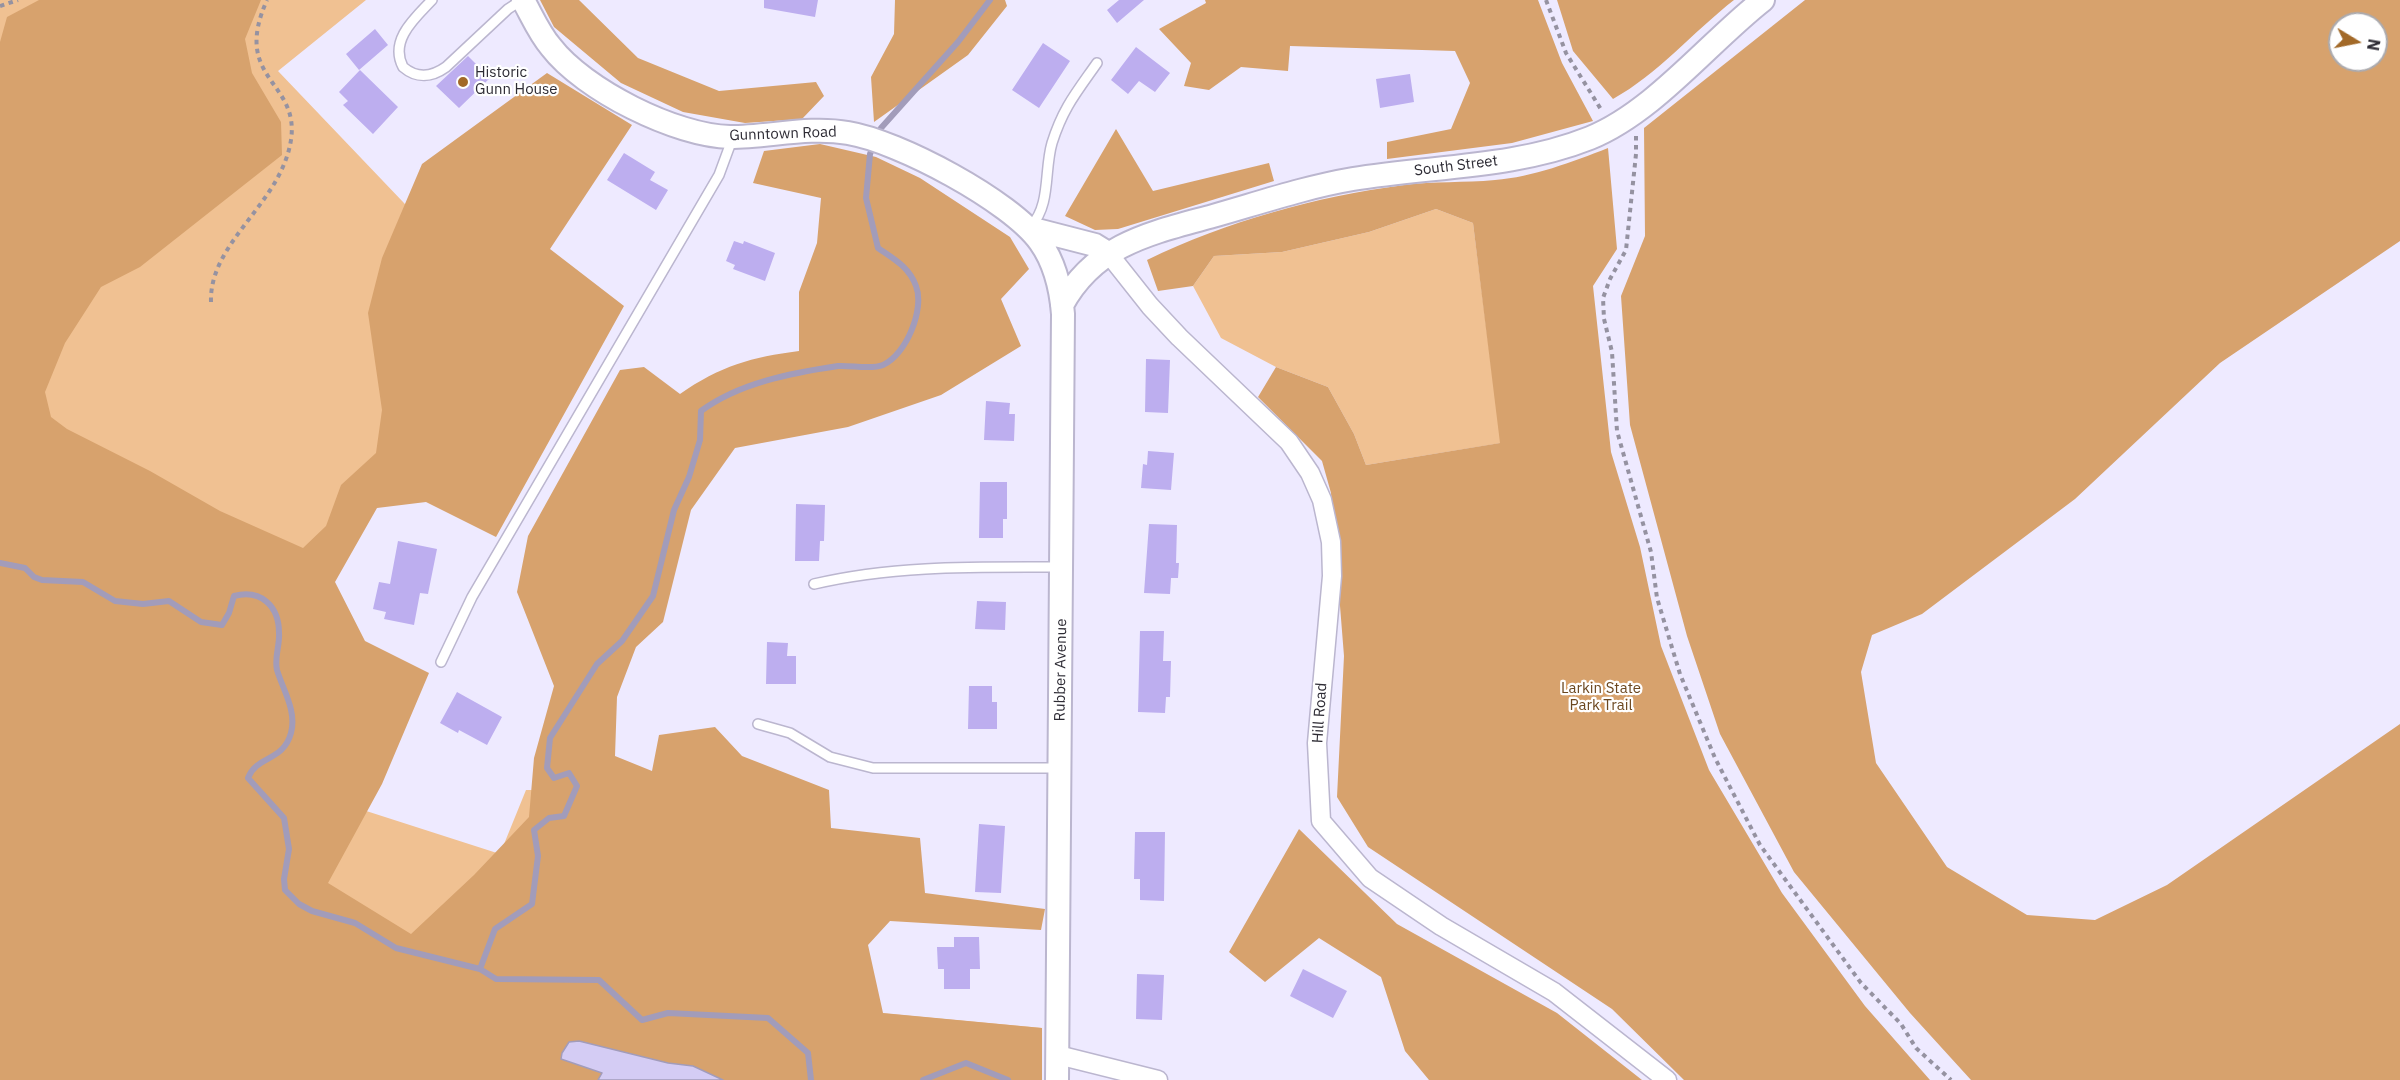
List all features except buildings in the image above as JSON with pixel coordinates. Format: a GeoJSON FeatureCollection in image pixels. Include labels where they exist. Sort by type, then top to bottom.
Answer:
{"type":"FeatureCollection","features":[{"type":"Feature","properties":{"kind":"street","name":"Gunntown Road"},"geometry":{"type":"LineString","coordinates":[[523,0],[552,49],[597,86],[637,108],[678,126],[705,134],[733,137],[824,131],[876,142],[973,189],[1029,228],[1051,262]]}},
{"type":"Feature","properties":{"kind":"street","name":"South Street"},"geometry":{"type":"LineString","coordinates":[[1062,305],[1080,276],[1108,253],[1147,235],[1328,184],[1538,154],[1610,129],[1631,116],[1763,0]]}},
{"type":"Feature","properties":{"kind":"street"},"geometry":{"type":"LineString","coordinates":[[1029,228],[1095,245],[1108,253]]}},
{"type":"Feature","properties":{"kind":"street","name":"Hill Road"},"geometry":{"type":"LineString","coordinates":[[1108,253],[1150,306],[1179,337],[1289,442],[1310,473],[1322,500],[1331,542],[1332,576],[1317,743],[1321,821],[1370,878],[1441,926],[1554,992],[1667,1080]]}},
{"type":"Feature","properties":{"kind":"street","name":"Rubber Avenue"},"geometry":{"type":"LineString","coordinates":[[1051,262],[1062,305],[1063,567],[1057,1080]]}},
{"type":"Feature","properties":{"kind":"street"},"geometry":{"type":"LineString","coordinates":[[1058,1055],[1158,1080]]}},
{"type":"Feature","properties":{"kind":"lane"},"geometry":{"type":"LineString","coordinates":[[432,0],[406,29],[398,51],[403,67],[417,75],[435,74],[446,67],[508,9],[523,0]]}},
{"type":"Feature","properties":{"kind":"lane"},"geometry":{"type":"LineString","coordinates":[[1029,228],[1040,217],[1051,146],[1064,108],[1097,63]]}},
{"type":"Feature","properties":{"kind":"lane"},"geometry":{"type":"LineString","coordinates":[[441,662],[472,597],[719,175],[733,137]]}},
{"type":"Feature","properties":{"kind":"lane"},"geometry":{"type":"LineString","coordinates":[[814,584],[857,574],[894,570],[1063,567]]}},
{"type":"Feature","properties":{"kind":"lane"},"geometry":{"type":"LineString","coordinates":[[758,724],[790,732],[830,757],[873,768],[1060,768]]}},
{"type":"Feature","properties":{"kind":"path"},"geometry":{"type":"LineString","coordinates":[[0,6],[18,0]]}},
{"type":"Feature","properties":{"kind":"path"},"geometry":{"type":"LineString","coordinates":[[211,302],[210,286],[215,269],[264,202],[284,167],[291,140],[291,111],[259,65],[255,48],[259,22],[267,0]]}},
{"type":"Feature","properties":{"kind":"path"},"geometry":{"type":"LineString","coordinates":[[1546,0],[1566,53],[1599,104],[1610,129]]}},
{"type":"Feature","properties":{"kind":"path"},"geometry":{"type":"LineString","coordinates":[[1631,116],[1637,144],[1626,250],[1606,288],[1603,298],[1604,319],[1612,352],[1617,431],[1651,552],[1657,597],[1680,674],[1715,758],[1760,845],[1861,983],[1901,1024],[1916,1048],[1951,1080]]}},
{"type":"Feature","properties":{"kind":"shaded area"},"geometry":{"type":"Polygon","coordinates":[[[0,0],[366,0],[278,71],[487,290],[217,763],[500,854],[526,790],[795,790],[783,1004],[1042,1028],[0,1080],[0,0]]]}},
{"type":"Feature","properties":{"kind":"shaded area"},"geometry":{"type":"Polygon","coordinates":[[[1436,209],[1473,223],[1501,443],[1366,465],[1354,434],[1328,387],[1276,367],[1221,338],[1193,286],[1214,256],[1282,252],[1369,232],[1436,209]]]}},
{"type":"Feature","properties":{"kind":"shaded area"},"geometry":{"type":"Polygon","coordinates":[[[579,1041],[668,1063],[693,1066],[723,1080],[598,1080],[602,1073],[561,1059],[569,1042],[579,1041]]]}},
{"type":"Feature","properties":{"kind":"green space"},"geometry":{"type":"Polygon","coordinates":[[[39,0],[261,0],[245,39],[252,73],[281,122],[282,155],[140,267],[101,287],[65,343],[45,392],[51,417],[67,429],[150,471],[220,511],[303,548],[326,526],[341,485],[376,453],[382,410],[368,313],[382,258],[422,164],[547,73],[632,125],[550,249],[624,306],[496,537],[426,502],[377,508],[335,582],[365,641],[429,673],[382,784],[328,883],[411,934],[474,875],[529,817],[534,758],[554,686],[517,592],[528,536],[620,370],[644,367],[680,394],[709,376],[737,364],[766,356],[799,351],[799,292],[817,243],[821,198],[753,183],[764,151],[820,144],[876,157],[920,178],[1010,237],[1029,269],[1001,299],[1021,346],[941,395],[848,427],[735,448],[691,510],[663,622],[636,647],[617,697],[615,756],[652,771],[659,735],[715,727],[742,756],[829,790],[831,828],[920,838],[925,893],[1045,909],[1041,930],[890,921],[868,945],[883,1013],[1042,1028],[1042,1080],[0,1080],[0,42],[7,17],[39,0]]]}},
{"type":"Feature","properties":{"kind":"green space"},"geometry":{"type":"Polygon","coordinates":[[[540,0],[579,0],[638,58],[719,91],[816,82],[824,96],[802,119],[745,123],[683,112],[621,83],[554,27],[540,0]]]}},
{"type":"Feature","properties":{"kind":"green space"},"geometry":{"type":"Polygon","coordinates":[[[895,0],[1005,0],[1007,6],[968,55],[874,122],[871,77],[894,34],[895,0]]]}},
{"type":"Feature","properties":{"kind":"green space"},"geometry":{"type":"Polygon","coordinates":[[[1205,0],[1538,0],[1562,63],[1593,121],[1512,143],[1387,159],[1387,142],[1451,129],[1470,83],[1455,51],[1290,46],[1288,71],[1241,67],[1209,90],[1184,86],[1191,63],[1159,29],[1206,3],[1205,0]]]}},
{"type":"Feature","properties":{"kind":"green space"},"geometry":{"type":"Polygon","coordinates":[[[1557,0],[1734,0],[1660,65],[1613,99],[1573,51],[1557,0]]]}},
{"type":"Feature","properties":{"kind":"green space"},"geometry":{"type":"Polygon","coordinates":[[[1805,0],[2400,0],[2400,241],[2220,363],[2075,499],[1922,614],[1872,635],[1861,672],[1876,763],[1947,867],[2027,915],[2095,920],[2167,885],[2400,724],[2400,1080],[1971,1080],[1910,1013],[1794,872],[1720,734],[1687,636],[1630,425],[1621,296],[1645,236],[1644,128],[1805,0]]]}},
{"type":"Feature","properties":{"kind":"green space"},"geometry":{"type":"Polygon","coordinates":[[[1116,129],[1153,191],[1269,163],[1274,181],[1118,229],[1095,230],[1065,216],[1116,129]]]}},
{"type":"Feature","properties":{"kind":"green space","name":"Larkin State Park Trail"},"geometry":{"type":"Polygon","coordinates":[[[1608,148],[1617,249],[1593,286],[1611,452],[1640,547],[1661,646],[1709,770],[1782,893],[1865,1006],[1930,1080],[1684,1080],[1612,1009],[1368,847],[1337,797],[1344,656],[1331,493],[1322,461],[1258,397],[1276,367],[1328,387],[1354,434],[1366,465],[1500,443],[1473,223],[1436,209],[1369,232],[1282,252],[1214,256],[1193,286],[1158,291],[1147,260],[1240,222],[1304,204],[1404,185],[1483,181],[1524,176],[1608,148]]]}},
{"type":"Feature","properties":{"kind":"green space"},"geometry":{"type":"Polygon","coordinates":[[[1299,829],[1397,924],[1557,1013],[1642,1080],[1429,1080],[1405,1051],[1381,977],[1319,938],[1265,982],[1229,952],[1299,829]]]}},
{"type":"Feature","properties":{"kind":"waterway"},"geometry":{"type":"LineString","coordinates":[[480,969],[495,929],[532,904],[538,856],[534,830],[549,818],[564,816],[577,786],[569,773],[554,778],[547,768],[550,738],[597,664],[622,641],[653,596],[674,510],[689,477],[700,440],[701,411],[732,393],[784,376],[838,366],[883,365],[891,360],[906,342],[916,318],[918,296],[913,279],[905,269],[878,248],[866,198],[870,154],[881,128],[958,42],[990,0]]}},
{"type":"Feature","properties":{"kind":"waterway"},"geometry":{"type":"LineString","coordinates":[[0,563],[25,568],[34,577],[42,580],[83,582],[115,601],[143,604],[169,601],[201,622],[222,625],[229,613],[234,596],[252,595],[267,602],[276,615],[278,623],[277,670],[291,709],[292,725],[291,733],[282,749],[257,765],[248,778],[284,818],[289,849],[284,879],[285,890],[299,904],[312,911],[355,923],[396,948],[480,969],[496,979],[599,980],[642,1020],[668,1013],[768,1018],[808,1053],[811,1080]]}},
{"type":"Feature","properties":{"kind":"waterway"},"geometry":{"type":"LineString","coordinates":[[923,1080],[966,1063],[1008,1080]]}},
{"type":"Feature","properties":{"kind":"place","name":"Historic Gunn House"},"geometry":{"type":"Point","coordinates":[463,82]}}]}
